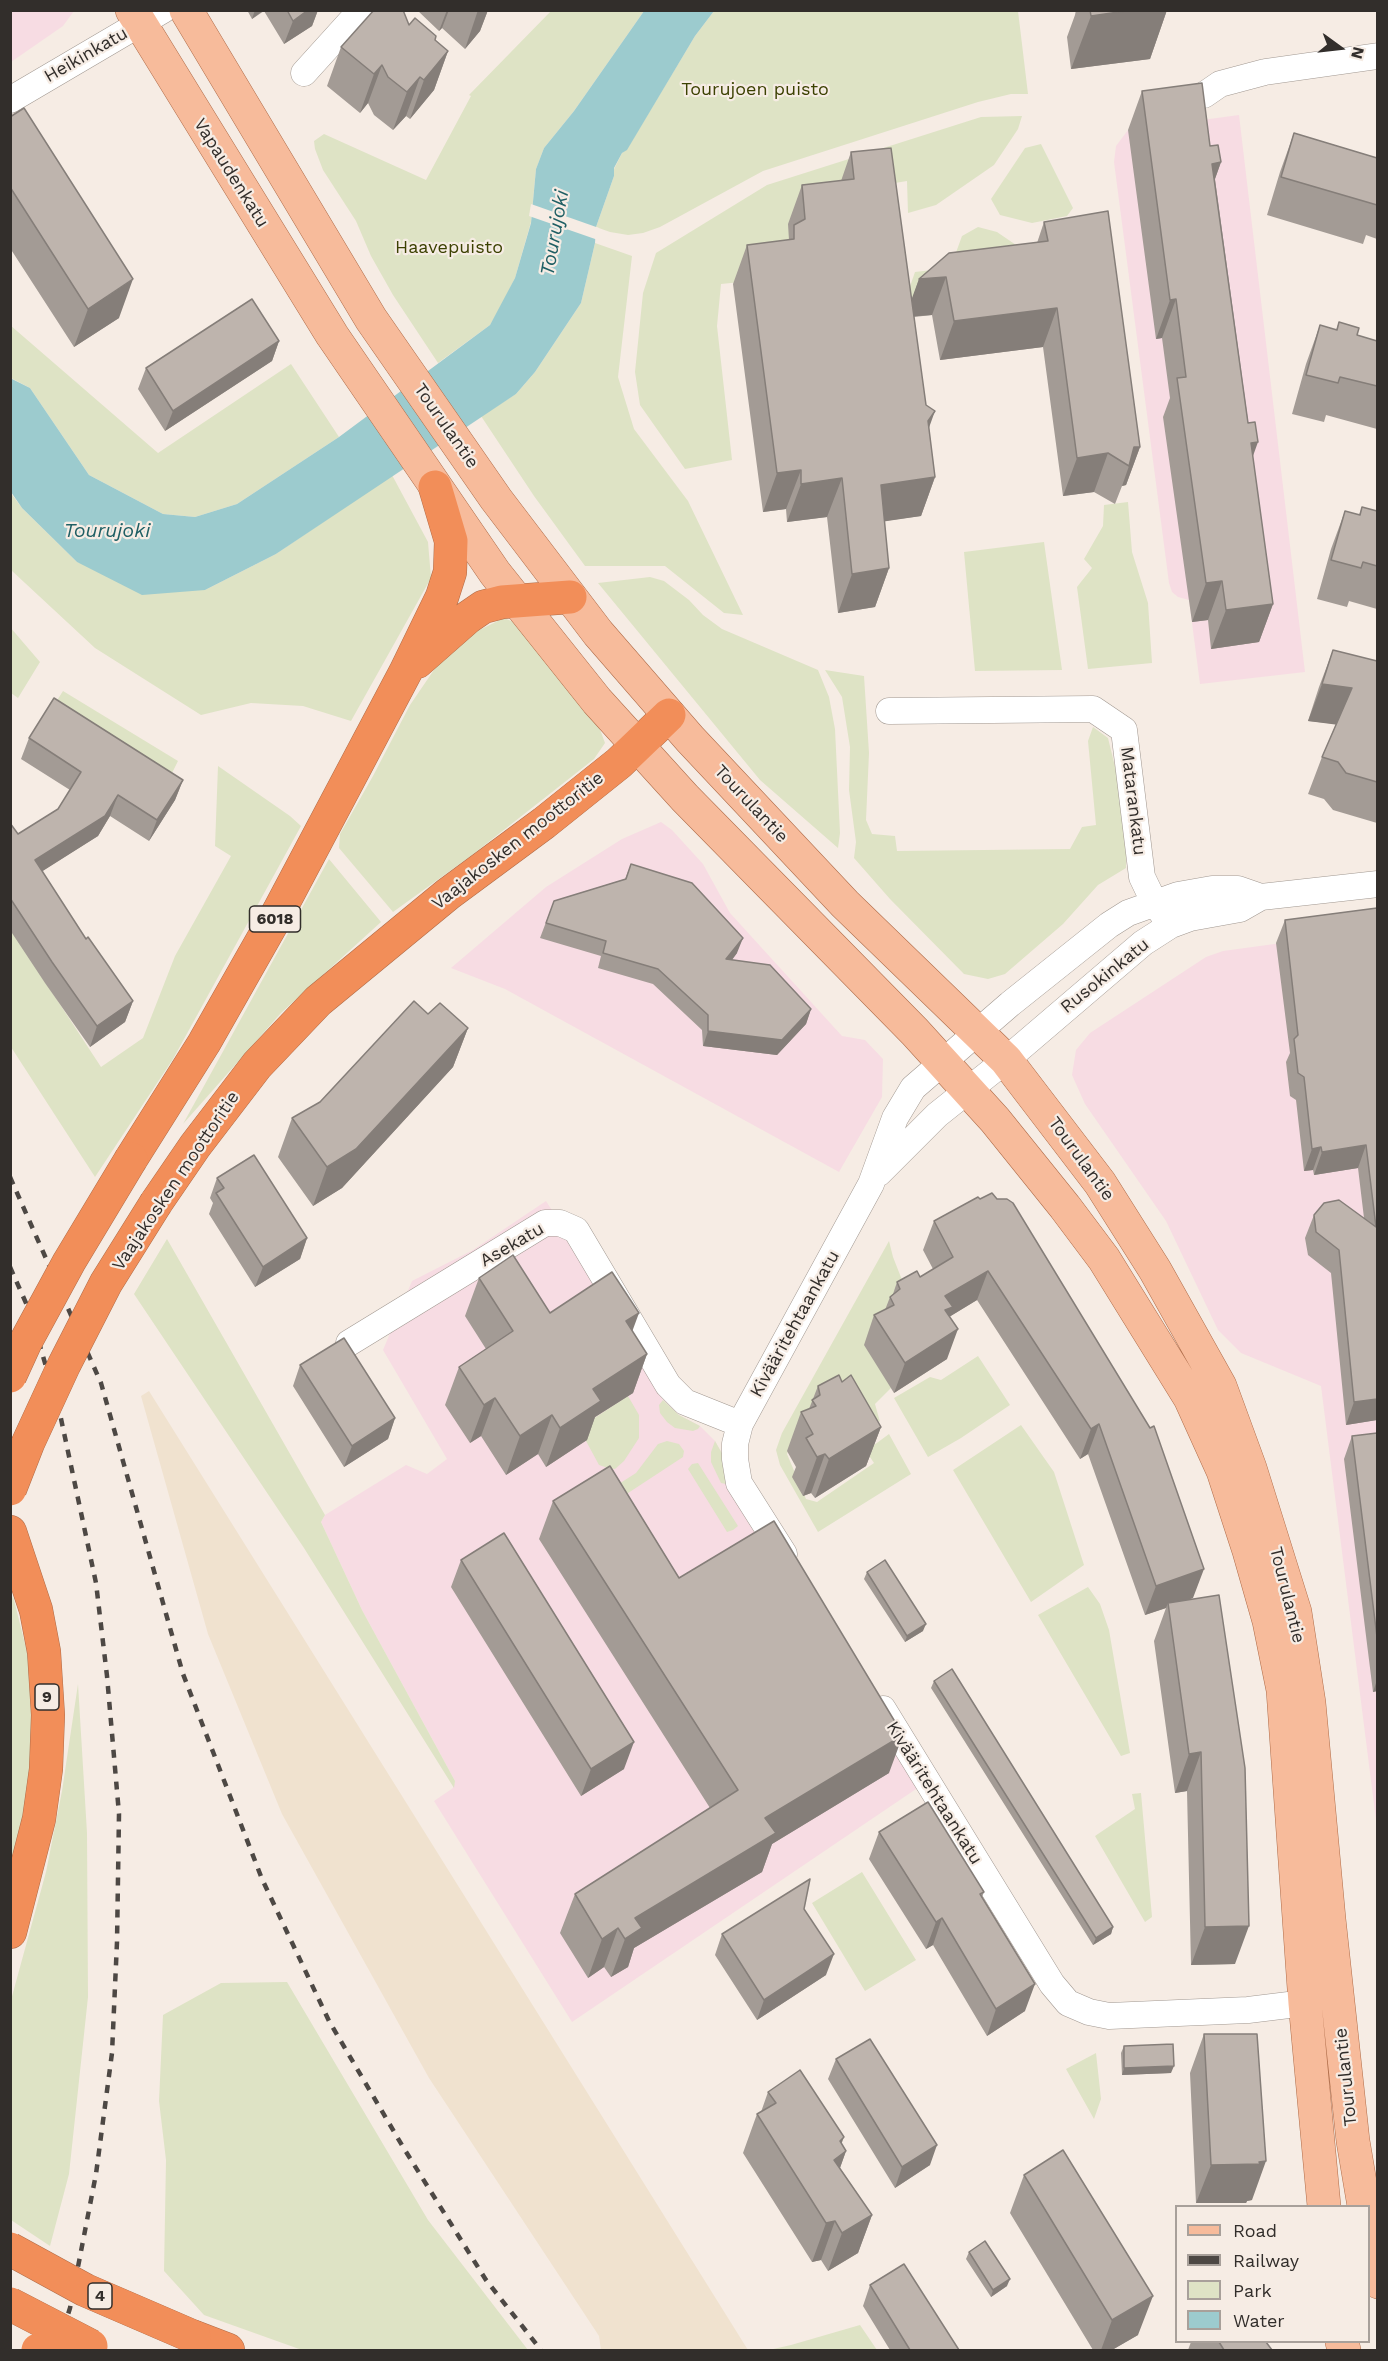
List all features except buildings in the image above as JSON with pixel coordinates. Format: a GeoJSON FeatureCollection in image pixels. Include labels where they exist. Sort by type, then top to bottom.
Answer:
{"type":"FeatureCollection","features":[{"type":"Feature","properties":{"kind":"highway","name":"6018"},"geometry":{"type":"LineString","coordinates":[[10,1376],[26,1341],[69,1262],[204,1043],[279,911],[406,672],[442,597],[458,536],[435,487]]}},
{"type":"Feature","properties":{"kind":"highway"},"geometry":{"type":"LineString","coordinates":[[406,672],[467,618],[483,607],[502,602],[570,597]]}},
{"type":"Feature","properties":{"kind":"highway","name":"Vaajakosken moottoritie"},"geometry":{"type":"LineString","coordinates":[[10,1489],[28,1443],[69,1355],[106,1283],[195,1146],[257,1065],[318,1001],[448,894],[544,823],[638,746],[669,715]]}},
{"type":"Feature","properties":{"kind":"highway","name":"9"},"geometry":{"type":"LineString","coordinates":[[10,1532],[36,1610],[44,1652],[48,1715],[46,1769],[39,1819],[10,1932]]}},
{"type":"Feature","properties":{"kind":"highway","name":"4"},"geometry":{"type":"LineString","coordinates":[[10,2249],[85,2290],[228,2350]]}},
{"type":"Feature","properties":{"kind":"highway"},"geometry":{"type":"LineString","coordinates":[[10,2304],[97,2348]]}},
{"type":"Feature","properties":{"kind":"highway"},"geometry":{"type":"LineString","coordinates":[[38,2350],[97,2348]]}},
{"type":"Feature","properties":{"kind":"main road","name":"Tourulantie"},"geometry":{"type":"LineString","coordinates":[[186,10],[371,319],[496,499],[598,633],[669,715],[845,904],[1006,1060],[1100,1183],[1155,1270],[1220,1386],[1275,1545],[1295,1612],[1309,1703],[1347,2094],[1364,2205]]}},
{"type":"Feature","properties":{"kind":"main road","name":"Vapaudenkatu"},"geometry":{"type":"LineString","coordinates":[[145,15],[332,335],[435,487]]}},
{"type":"Feature","properties":{"kind":"main road","name":"Tourulantie"},"geometry":{"type":"LineString","coordinates":[[458,536],[518,601],[597,701],[638,746],[734,850],[943,1062],[998,1123],[1058,1197],[1104,1259],[1190,1398],[1223,1471],[1269,1621],[1284,1690],[1305,2003],[1324,2205]]}},
{"type":"Feature","properties":{"kind":"main road"},"geometry":{"type":"LineString","coordinates":[[1370,2242],[1377,2282]]}},
{"type":"Feature","properties":{"kind":"street"},"geometry":{"type":"LineString","coordinates":[[304,73],[361,10]]}},
{"type":"Feature","properties":{"kind":"street","name":"Heikinkatu"},"geometry":{"type":"LineString","coordinates":[[10,100],[145,15]]}},
{"type":"Feature","properties":{"kind":"street"},"geometry":{"type":"LineString","coordinates":[[1204,95],[1220,84],[1265,72],[1377,56]]}},
{"type":"Feature","properties":{"kind":"street","name":"Matarankatu"},"geometry":{"type":"LineString","coordinates":[[889,711],[1093,709],[1124,730],[1142,877],[1154,902],[1171,925]]}},
{"type":"Feature","properties":{"kind":"street","name":"Rusokinkatu"},"geometry":{"type":"LineString","coordinates":[[969,1090],[1143,943],[1171,925],[1190,918],[1240,909],[1261,897],[1377,884]]}},
{"type":"Feature","properties":{"kind":"street","name":"Rusokinkatu"},"geometry":{"type":"LineString","coordinates":[[978,1031],[1109,925],[1128,913],[1178,895],[1212,889],[1238,889],[1261,897]]}},
{"type":"Feature","properties":{"kind":"street","name":"Kivääritehtaankatu"},"geometry":{"type":"LineString","coordinates":[[800,1577],[739,1483],[735,1444],[740,1424],[873,1179],[895,1118],[913,1088],[978,1031]]}},
{"type":"Feature","properties":{"kind":"street","name":"Kivääritehtaankatu"},"geometry":{"type":"LineString","coordinates":[[873,1179],[937,1115],[969,1090]]}},
{"type":"Feature","properties":{"kind":"street","name":"Asekatu"},"geometry":{"type":"LineString","coordinates":[[349,1344],[545,1223],[560,1223],[576,1230],[668,1385],[685,1402],[740,1424]]}},
{"type":"Feature","properties":{"kind":"street","name":"Kivääritehtaankatu"},"geometry":{"type":"LineString","coordinates":[[868,1685],[1052,1984],[1068,2003],[1089,2012],[1109,2016],[1248,2010],[1305,2003]]}},
{"type":"Feature","properties":{"kind":"shaded area"},"geometry":{"type":"Polygon","coordinates":[[[11,10],[74,11],[63,26],[11,62],[11,10]]]}},
{"type":"Feature","properties":{"kind":"shaded area"},"geometry":{"type":"Polygon","coordinates":[[[1239,115],[1305,672],[1200,684],[1189,600],[1178,597],[1172,592],[1169,583],[1114,162],[1116,146],[1128,130],[1239,115]]]}},
{"type":"Feature","properties":{"kind":"shaded area"},"geometry":{"type":"Polygon","coordinates":[[[661,822],[672,830],[703,864],[730,913],[842,1036],[865,1040],[883,1059],[882,1097],[839,1172],[505,989],[451,968],[546,887],[622,839],[661,822]]]}},
{"type":"Feature","properties":{"kind":"shaded area"},"geometry":{"type":"Polygon","coordinates":[[[1377,930],[1377,1828],[1321,1386],[1241,1353],[1218,1330],[1166,1221],[1085,1104],[1072,1075],[1076,1050],[1090,1033],[1206,957],[1223,951],[1377,930]]]}},
{"type":"Feature","properties":{"kind":"shaded area"},"geometry":{"type":"Polygon","coordinates":[[[546,1201],[611,1303],[663,1400],[679,1415],[700,1426],[715,1441],[723,1455],[726,1484],[749,1524],[922,1785],[572,2022],[434,1801],[453,1788],[455,1781],[362,1610],[321,1522],[325,1515],[406,1465],[427,1474],[447,1459],[383,1350],[412,1281],[473,1250],[546,1201]]]}},
{"type":"Feature","properties":{"kind":"shaded area"},"geometry":{"type":"Polygon","coordinates":[[[149,1391],[748,2350],[601,2350],[599,2336],[429,2078],[282,1814],[208,1634],[141,1396],[149,1391]]]}},
{"type":"Feature","properties":{"kind":"green space","name":"Haavepuisto"},"geometry":{"type":"Polygon","coordinates":[[[551,11],[644,11],[574,111],[544,148],[536,169],[531,222],[515,278],[502,305],[490,325],[438,363],[393,295],[371,256],[356,221],[323,170],[314,141],[324,134],[426,180],[471,96],[469,95],[551,11]]]}},
{"type":"Feature","properties":{"kind":"green space","name":"Tourujoen puisto"},"geometry":{"type":"Polygon","coordinates":[[[714,11],[1018,11],[1028,94],[1011,94],[978,102],[763,171],[660,227],[643,233],[628,235],[596,227],[614,176],[614,169],[622,153],[627,149],[695,36],[714,11]]]}},
{"type":"Feature","properties":{"kind":"green space"},"geometry":{"type":"Polygon","coordinates":[[[1022,116],[1018,129],[994,165],[936,205],[908,213],[907,181],[877,186],[791,263],[780,278],[721,284],[717,326],[732,460],[685,469],[640,405],[635,372],[643,293],[656,253],[767,185],[981,117],[1022,116]]]}},
{"type":"Feature","properties":{"kind":"green space"},"geometry":{"type":"Polygon","coordinates":[[[1041,144],[1073,208],[1067,216],[1032,223],[1000,215],[991,199],[1025,148],[1041,144]]]}},
{"type":"Feature","properties":{"kind":"green space"},"geometry":{"type":"Polygon","coordinates":[[[978,227],[997,232],[1016,245],[1022,273],[925,298],[906,298],[915,272],[932,270],[954,258],[962,236],[978,227]]]}},
{"type":"Feature","properties":{"kind":"green space"},"geometry":{"type":"Polygon","coordinates":[[[595,243],[632,256],[618,377],[634,429],[688,501],[743,615],[724,613],[665,566],[585,566],[534,496],[481,416],[516,394],[535,372],[581,303],[595,243]]]}},
{"type":"Feature","properties":{"kind":"green space"},"geometry":{"type":"Polygon","coordinates":[[[10,325],[158,453],[291,364],[339,437],[237,504],[195,517],[163,514],[89,475],[30,388],[11,378],[10,325]]]}},
{"type":"Feature","properties":{"kind":"green space"},"geometry":{"type":"Polygon","coordinates":[[[392,475],[428,542],[431,578],[351,721],[303,706],[251,703],[201,715],[95,648],[11,570],[10,492],[22,508],[77,562],[205,590],[276,554],[392,475]]]}},
{"type":"Feature","properties":{"kind":"green space"},"geometry":{"type":"Polygon","coordinates":[[[1128,502],[1132,552],[1148,603],[1152,663],[1088,669],[1077,587],[1092,568],[1084,559],[1103,526],[1104,505],[1128,502]]]}},
{"type":"Feature","properties":{"kind":"green space"},"geometry":{"type":"Polygon","coordinates":[[[1044,542],[1062,670],[975,671],[964,552],[1044,542]]]}},
{"type":"Feature","properties":{"kind":"green space"},"geometry":{"type":"Polygon","coordinates":[[[650,577],[664,581],[722,629],[818,670],[829,697],[835,729],[840,833],[838,848],[760,780],[598,583],[650,577]]]}},
{"type":"Feature","properties":{"kind":"green space"},"geometry":{"type":"Polygon","coordinates":[[[504,618],[516,623],[598,724],[605,743],[594,759],[472,855],[393,912],[339,848],[340,834],[410,705],[438,664],[463,638],[504,618]]]}},
{"type":"Feature","properties":{"kind":"green space"},"geometry":{"type":"Polygon","coordinates":[[[10,627],[40,662],[18,698],[11,693],[10,627]]]}},
{"type":"Feature","properties":{"kind":"green space"},"geometry":{"type":"Polygon","coordinates":[[[825,670],[864,676],[869,753],[866,820],[872,834],[895,836],[897,851],[1070,849],[1082,827],[1096,825],[1088,741],[1093,727],[1108,738],[1127,816],[1126,868],[1098,885],[1063,924],[1005,974],[988,979],[964,974],[890,899],[854,858],[856,842],[849,790],[850,747],[842,697],[825,670]]]}},
{"type":"Feature","properties":{"kind":"green space"},"geometry":{"type":"Polygon","coordinates":[[[63,691],[178,761],[172,773],[56,702],[63,691]]]}},
{"type":"Feature","properties":{"kind":"green space"},"geometry":{"type":"Polygon","coordinates":[[[218,766],[301,826],[173,1059],[95,1177],[11,1047],[10,928],[101,1067],[143,1038],[175,956],[231,856],[215,846],[218,766]]]}},
{"type":"Feature","properties":{"kind":"green space"},"geometry":{"type":"Polygon","coordinates":[[[329,859],[381,922],[281,1013],[183,1124],[329,859]]]}},
{"type":"Feature","properties":{"kind":"green space"},"geometry":{"type":"Polygon","coordinates":[[[167,1239],[325,1515],[321,1522],[362,1610],[455,1781],[454,1788],[304,1548],[134,1294],[167,1239]]]}},
{"type":"Feature","properties":{"kind":"green space"},"geometry":{"type":"Polygon","coordinates":[[[889,1241],[904,1285],[893,1386],[875,1404],[880,1422],[874,1418],[790,1446],[787,1454],[806,1499],[817,1502],[874,1463],[866,1451],[889,1434],[911,1474],[818,1532],[780,1465],[776,1450],[782,1433],[889,1241]]]}},
{"type":"Feature","properties":{"kind":"green space"},"geometry":{"type":"Polygon","coordinates":[[[978,1356],[1010,1405],[928,1457],[894,1398],[930,1377],[941,1380],[978,1356]]]}},
{"type":"Feature","properties":{"kind":"green space"},"geometry":{"type":"Polygon","coordinates":[[[628,1396],[639,1415],[639,1438],[624,1461],[615,1469],[599,1465],[579,1428],[628,1396]]]}},
{"type":"Feature","properties":{"kind":"green space"},"geometry":{"type":"Polygon","coordinates":[[[663,1400],[679,1415],[700,1426],[698,1429],[693,1431],[675,1428],[667,1422],[660,1413],[659,1405],[663,1400]]]}},
{"type":"Feature","properties":{"kind":"green space"},"geometry":{"type":"Polygon","coordinates":[[[1021,1425],[1054,1472],[1084,1565],[1031,1602],[953,1470],[1021,1425]]]}},
{"type":"Feature","properties":{"kind":"green space"},"geometry":{"type":"Polygon","coordinates":[[[667,1441],[679,1444],[684,1451],[683,1457],[622,1497],[614,1487],[636,1473],[658,1444],[667,1441]]]}},
{"type":"Feature","properties":{"kind":"green space"},"geometry":{"type":"Polygon","coordinates":[[[715,1441],[723,1455],[726,1484],[721,1483],[711,1462],[711,1452],[715,1441]]]}},
{"type":"Feature","properties":{"kind":"green space"},"geometry":{"type":"Polygon","coordinates":[[[698,1463],[738,1526],[733,1530],[727,1532],[688,1469],[692,1464],[698,1463]]]}},
{"type":"Feature","properties":{"kind":"green space"},"geometry":{"type":"Polygon","coordinates":[[[1088,1587],[1100,1604],[1109,1630],[1130,1753],[1121,1756],[1038,1615],[1088,1587]]]}},
{"type":"Feature","properties":{"kind":"green space"},"geometry":{"type":"Polygon","coordinates":[[[13,1596],[32,1672],[32,1764],[11,1892],[10,1604],[13,1596]]]}},
{"type":"Feature","properties":{"kind":"green space"},"geometry":{"type":"Polygon","coordinates":[[[78,1684],[87,1833],[88,1997],[69,2174],[50,2246],[11,2220],[11,2000],[46,1872],[62,1791],[78,1684]]]}},
{"type":"Feature","properties":{"kind":"green space"},"geometry":{"type":"Polygon","coordinates":[[[1141,1793],[1152,1917],[1145,1922],[1095,1836],[1135,1809],[1132,1794],[1141,1793]]]}},
{"type":"Feature","properties":{"kind":"green space"},"geometry":{"type":"Polygon","coordinates":[[[862,1872],[916,1960],[865,1991],[812,1903],[862,1872]]]}},
{"type":"Feature","properties":{"kind":"green space"},"geometry":{"type":"Polygon","coordinates":[[[287,1982],[428,2220],[528,2350],[302,2350],[204,2315],[164,2271],[166,2160],[159,2101],[163,2015],[221,1983],[287,1982]]]}},
{"type":"Feature","properties":{"kind":"green space"},"geometry":{"type":"Polygon","coordinates":[[[1096,2053],[1101,2099],[1094,2119],[1066,2069],[1096,2053]]]}},
{"type":"Feature","properties":{"kind":"green space"},"geometry":{"type":"Polygon","coordinates":[[[860,2325],[877,2350],[769,2350],[791,2345],[860,2325]]]}},
{"type":"Feature","properties":{"kind":"water","name":"Tourujoki"},"geometry":{"type":"Polygon","coordinates":[[[644,11],[714,11],[695,36],[614,168],[614,176],[596,227],[595,243],[581,303],[535,372],[516,394],[276,554],[205,590],[142,595],[77,562],[22,508],[11,492],[10,378],[30,388],[89,475],[163,514],[195,517],[237,504],[339,437],[490,325],[515,278],[531,223],[536,169],[544,148],[574,111],[644,11]]]}},
{"type":"Feature","properties":{"kind":"pier"},"geometry":{"type":"Polygon","coordinates":[[[531,204],[599,228],[598,240],[529,216],[531,204]]]}},
{"type":"Feature","properties":{"kind":"railway"},"geometry":{"type":"LineString","coordinates":[[10,1177],[101,1383],[183,1674],[262,1879],[329,2021],[403,2147],[486,2280],[541,2350]]}},
{"type":"Feature","properties":{"kind":"railway"},"geometry":{"type":"LineString","coordinates":[[10,1267],[30,1312],[60,1414],[96,1583],[119,1814],[112,2053],[96,2174],[70,2308],[57,2350]]}}]}
